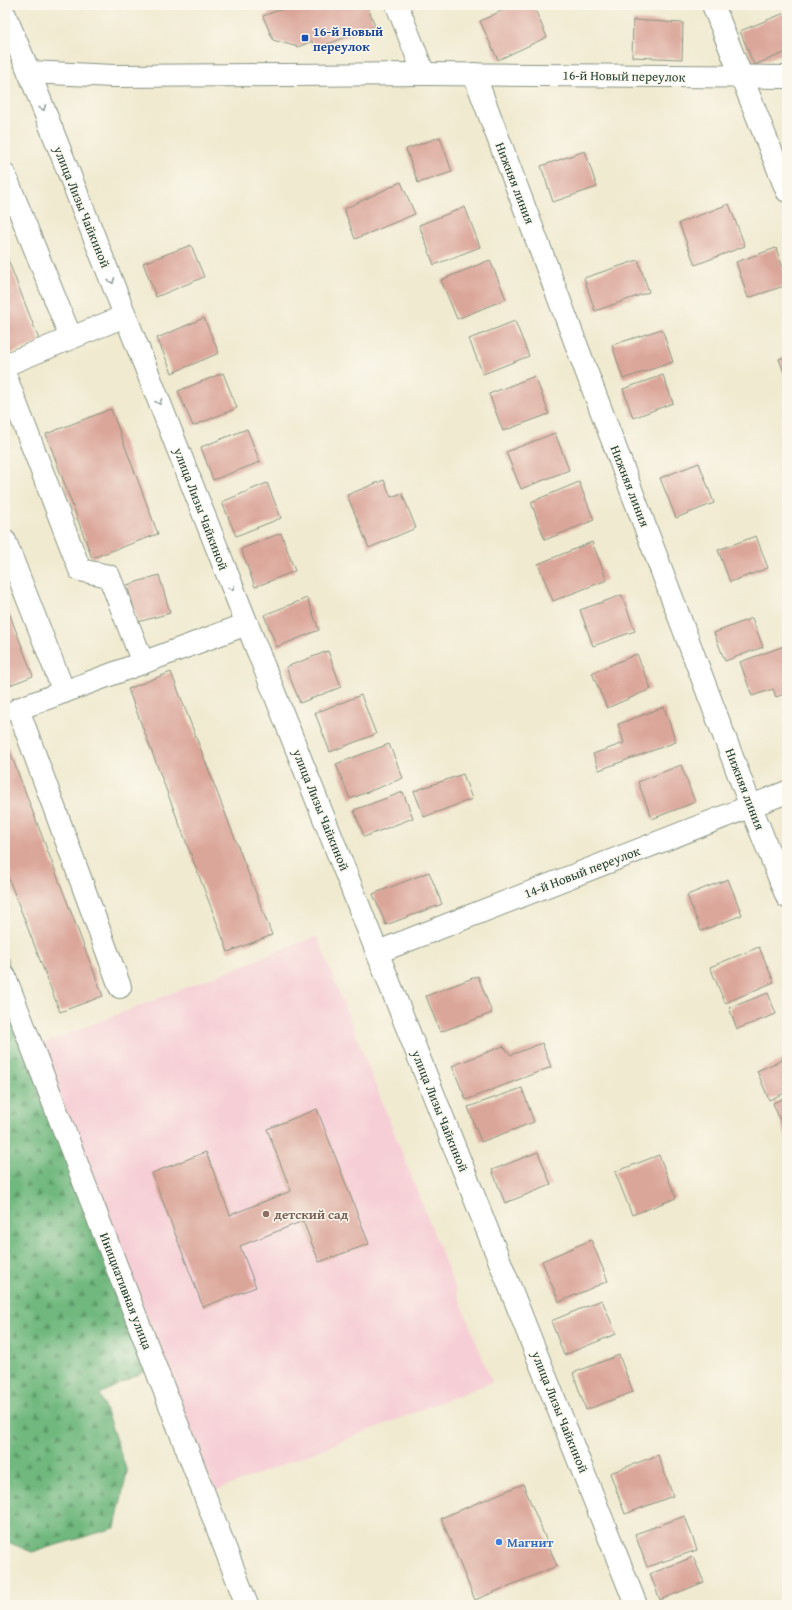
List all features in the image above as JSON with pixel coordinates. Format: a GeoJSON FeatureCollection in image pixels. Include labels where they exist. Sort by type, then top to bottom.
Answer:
{"type":"FeatureCollection","features":[{"type":"Feature","properties":{"kind":"main road"},"geometry":{"type":"LineString","coordinates":[[397,5],[424,74]]}},
{"type":"Feature","properties":{"kind":"main road"},"geometry":{"type":"LineString","coordinates":[[713,5],[787,191]]}},
{"type":"Feature","properties":{"kind":"main road","name":"улица Лизы Чайкиной"},"geometry":{"type":"LineString","coordinates":[[5,17],[29,72],[636,1605]]}},
{"type":"Feature","properties":{"kind":"main road","name":"16-й Новый переулок"},"geometry":{"type":"LineString","coordinates":[[29,72],[113,76],[474,74],[787,77]]}},
{"type":"Feature","properties":{"kind":"main road","name":"Нижняя линия"},"geometry":{"type":"LineString","coordinates":[[474,74],[751,806],[787,897]]}},
{"type":"Feature","properties":{"kind":"main road"},"geometry":{"type":"LineString","coordinates":[[5,175],[71,338]]}},
{"type":"Feature","properties":{"kind":"main road"},"geometry":{"type":"LineString","coordinates":[[5,365],[125,316]]}},
{"type":"Feature","properties":{"kind":"main road"},"geometry":{"type":"LineString","coordinates":[[5,375],[80,570],[109,576],[143,663]]}},
{"type":"Feature","properties":{"kind":"main road"},"geometry":{"type":"LineString","coordinates":[[5,541],[64,692]]}},
{"type":"Feature","properties":{"kind":"main road"},"geometry":{"type":"LineString","coordinates":[[120,987],[18,709],[247,624]]}},
{"type":"Feature","properties":{"kind":"main road","name":"14-й Новый переулок"},"geometry":{"type":"LineString","coordinates":[[378,952],[787,792]]}},
{"type":"Feature","properties":{"kind":"main road","name":"Инициативная улица"},"geometry":{"type":"LineString","coordinates":[[5,977],[247,1605]]}},
{"type":"Feature","properties":{"kind":"shaded area","name":"детский сад"},"geometry":{"type":"Polygon","coordinates":[[[317,936],[492,1382],[215,1491],[40,1045],[317,936]]]}},
{"type":"Feature","properties":{"kind":"green space"},"geometry":{"type":"Polygon","coordinates":[[[5,954],[57,1111],[155,1366],[100,1394],[127,1472],[115,1528],[32,1552],[5,1541],[5,954]]]}},
{"type":"Feature","properties":{"kind":"building"},"geometry":{"type":"Polygon","coordinates":[[[293,5],[367,5],[375,26],[315,49],[312,41],[298,47],[273,40],[263,16],[293,5]]]}},
{"type":"Feature","properties":{"kind":"building"},"geometry":{"type":"Polygon","coordinates":[[[514,5],[533,5],[547,37],[498,60],[480,21],[514,5]]]}},
{"type":"Feature","properties":{"kind":"building"},"geometry":{"type":"Polygon","coordinates":[[[787,12],[787,52],[754,65],[740,31],[787,12]]]}},
{"type":"Feature","properties":{"kind":"building"},"geometry":{"type":"Polygon","coordinates":[[[633,20],[683,23],[682,59],[632,57],[633,20]]]}},
{"type":"Feature","properties":{"kind":"building"},"geometry":{"type":"Polygon","coordinates":[[[440,137],[452,172],[418,183],[406,149],[440,137]]]}},
{"type":"Feature","properties":{"kind":"building"},"geometry":{"type":"Polygon","coordinates":[[[585,151],[597,187],[553,202],[541,166],[585,151]]]}},
{"type":"Feature","properties":{"kind":"building"},"geometry":{"type":"Polygon","coordinates":[[[401,182],[415,214],[355,239],[344,209],[401,182]]]}},
{"type":"Feature","properties":{"kind":"building"},"geometry":{"type":"Polygon","coordinates":[[[729,204],[745,246],[695,265],[679,223],[729,204]]]}},
{"type":"Feature","properties":{"kind":"building"},"geometry":{"type":"Polygon","coordinates":[[[465,207],[480,247],[434,265],[419,225],[465,207]]]}},
{"type":"Feature","properties":{"kind":"building"},"geometry":{"type":"Polygon","coordinates":[[[191,245],[204,277],[156,297],[143,263],[191,245]]]}},
{"type":"Feature","properties":{"kind":"building"},"geometry":{"type":"Polygon","coordinates":[[[776,248],[787,280],[787,285],[748,298],[736,262],[776,248]]]}},
{"type":"Feature","properties":{"kind":"building"},"geometry":{"type":"Polygon","coordinates":[[[5,252],[40,342],[5,356],[5,252]]]}},
{"type":"Feature","properties":{"kind":"building"},"geometry":{"type":"Polygon","coordinates":[[[490,260],[506,299],[457,319],[441,280],[490,260]]]}},
{"type":"Feature","properties":{"kind":"building"},"geometry":{"type":"Polygon","coordinates":[[[638,260],[649,292],[595,311],[584,278],[638,260]]]}},
{"type":"Feature","properties":{"kind":"building"},"geometry":{"type":"Polygon","coordinates":[[[204,318],[219,353],[172,373],[157,338],[204,318]]]}},
{"type":"Feature","properties":{"kind":"building"},"geometry":{"type":"Polygon","coordinates":[[[515,321],[529,356],[483,374],[469,339],[515,321]]]}},
{"type":"Feature","properties":{"kind":"building"},"geometry":{"type":"Polygon","coordinates":[[[662,329],[673,362],[623,379],[612,345],[662,329]]]}},
{"type":"Feature","properties":{"kind":"building"},"geometry":{"type":"Polygon","coordinates":[[[787,356],[787,381],[779,359],[787,356]]]}},
{"type":"Feature","properties":{"kind":"building"},"geometry":{"type":"Polygon","coordinates":[[[223,373],[237,408],[193,426],[178,391],[223,373]]]}},
{"type":"Feature","properties":{"kind":"building"},"geometry":{"type":"Polygon","coordinates":[[[663,375],[673,403],[633,418],[623,389],[663,375]]]}},
{"type":"Feature","properties":{"kind":"building"},"geometry":{"type":"Polygon","coordinates":[[[535,376],[549,414],[503,431],[489,394],[535,376]]]}},
{"type":"Feature","properties":{"kind":"building"},"geometry":{"type":"Polygon","coordinates":[[[111,409],[158,534],[92,558],[46,434],[111,409]]]}},
{"type":"Feature","properties":{"kind":"building"},"geometry":{"type":"Polygon","coordinates":[[[247,429],[260,462],[213,480],[201,447],[247,429]]]}},
{"type":"Feature","properties":{"kind":"building"},"geometry":{"type":"Polygon","coordinates":[[[555,433],[569,470],[521,489],[506,452],[555,433]]]}},
{"type":"Feature","properties":{"kind":"building"},"geometry":{"type":"Polygon","coordinates":[[[699,463],[714,503],[676,518],[660,478],[699,463]]]}},
{"type":"Feature","properties":{"kind":"building"},"geometry":{"type":"Polygon","coordinates":[[[384,480],[391,497],[402,493],[416,528],[369,548],[347,495],[384,480]]]}},
{"type":"Feature","properties":{"kind":"building"},"geometry":{"type":"Polygon","coordinates":[[[579,482],[594,520],[545,540],[531,502],[579,482]]]}},
{"type":"Feature","properties":{"kind":"building"},"geometry":{"type":"Polygon","coordinates":[[[267,483],[281,518],[236,536],[222,502],[267,483]]]}},
{"type":"Feature","properties":{"kind":"building"},"geometry":{"type":"Polygon","coordinates":[[[281,533],[295,571],[255,587],[241,549],[281,533]]]}},
{"type":"Feature","properties":{"kind":"building"},"geometry":{"type":"Polygon","coordinates":[[[756,536],[768,568],[730,582],[718,550],[756,536]]]}},
{"type":"Feature","properties":{"kind":"building"},"geometry":{"type":"Polygon","coordinates":[[[592,542],[607,580],[553,601],[538,564],[592,542]]]}},
{"type":"Feature","properties":{"kind":"building"},"geometry":{"type":"Polygon","coordinates":[[[159,575],[170,613],[138,622],[127,585],[159,575]]]}},
{"type":"Feature","properties":{"kind":"building"},"geometry":{"type":"Polygon","coordinates":[[[622,595],[635,631],[593,646],[580,610],[622,595]]]}},
{"type":"Feature","properties":{"kind":"building"},"geometry":{"type":"Polygon","coordinates":[[[307,598],[319,630],[277,647],[264,615],[307,598]]]}},
{"type":"Feature","properties":{"kind":"building"},"geometry":{"type":"Polygon","coordinates":[[[5,602],[33,676],[5,687],[5,602]]]}},
{"type":"Feature","properties":{"kind":"building"},"geometry":{"type":"Polygon","coordinates":[[[752,618],[763,647],[725,661],[714,633],[752,618]]]}},
{"type":"Feature","properties":{"kind":"building"},"geometry":{"type":"Polygon","coordinates":[[[787,645],[787,693],[776,697],[773,689],[752,696],[740,662],[787,645]]]}},
{"type":"Feature","properties":{"kind":"building"},"geometry":{"type":"Polygon","coordinates":[[[328,651],[341,687],[300,703],[286,667],[328,651]]]}},
{"type":"Feature","properties":{"kind":"building"},"geometry":{"type":"Polygon","coordinates":[[[637,654],[651,689],[607,708],[592,673],[637,654]]]}},
{"type":"Feature","properties":{"kind":"building"},"geometry":{"type":"Polygon","coordinates":[[[171,672],[272,935],[228,952],[128,689],[171,672]]]}},
{"type":"Feature","properties":{"kind":"building"},"geometry":{"type":"Polygon","coordinates":[[[361,695],[376,734],[330,752],[315,713],[361,695]]]}},
{"type":"Feature","properties":{"kind":"building"},"geometry":{"type":"Polygon","coordinates":[[[664,707],[676,742],[599,770],[593,754],[624,743],[618,724],[664,707]]]}},
{"type":"Feature","properties":{"kind":"building"},"geometry":{"type":"Polygon","coordinates":[[[5,739],[103,996],[60,1012],[5,869],[5,739]]]}},
{"type":"Feature","properties":{"kind":"building"},"geometry":{"type":"Polygon","coordinates":[[[389,744],[403,778],[350,799],[336,764],[389,744]]]}},
{"type":"Feature","properties":{"kind":"building"},"geometry":{"type":"Polygon","coordinates":[[[681,765],[695,802],[652,819],[638,782],[681,765]]]}},
{"type":"Feature","properties":{"kind":"building"},"geometry":{"type":"Polygon","coordinates":[[[463,774],[472,799],[424,817],[414,791],[463,774]]]}},
{"type":"Feature","properties":{"kind":"building"},"geometry":{"type":"Polygon","coordinates":[[[403,792],[413,818],[364,837],[354,810],[403,792]]]}},
{"type":"Feature","properties":{"kind":"building"},"geometry":{"type":"Polygon","coordinates":[[[429,872],[442,904],[386,925],[373,894],[429,872]]]}},
{"type":"Feature","properties":{"kind":"building"},"geometry":{"type":"Polygon","coordinates":[[[728,879],[742,915],[701,931],[687,895],[728,879]]]}},
{"type":"Feature","properties":{"kind":"building"},"geometry":{"type":"Polygon","coordinates":[[[759,947],[774,982],[725,1003],[710,967],[759,947]]]}},
{"type":"Feature","properties":{"kind":"building"},"geometry":{"type":"Polygon","coordinates":[[[478,976],[492,1013],[440,1032],[426,996],[478,976]]]}},
{"type":"Feature","properties":{"kind":"building"},"geometry":{"type":"Polygon","coordinates":[[[768,993],[776,1014],[737,1029],[729,1008],[768,993]]]}},
{"type":"Feature","properties":{"kind":"building"},"geometry":{"type":"Polygon","coordinates":[[[542,1043],[551,1067],[466,1100],[452,1066],[503,1046],[511,1055],[542,1043]]]}},
{"type":"Feature","properties":{"kind":"building"},"geometry":{"type":"Polygon","coordinates":[[[787,1058],[787,1092],[769,1100],[757,1071],[787,1058]]]}},
{"type":"Feature","properties":{"kind":"building"},"geometry":{"type":"Polygon","coordinates":[[[522,1088],[534,1122],[481,1142],[468,1107],[522,1088]]]}},
{"type":"Feature","properties":{"kind":"building"},"geometry":{"type":"Polygon","coordinates":[[[787,1097],[787,1138],[773,1103],[787,1097]]]}},
{"type":"Feature","properties":{"kind":"building"},"geometry":{"type":"Polygon","coordinates":[[[317,1109],[369,1244],[319,1262],[303,1221],[240,1246],[256,1287],[203,1307],[152,1173],[206,1152],[230,1215],[291,1191],[267,1129],[317,1109]]]}},
{"type":"Feature","properties":{"kind":"building"},"geometry":{"type":"Polygon","coordinates":[[[538,1152],[551,1185],[505,1203],[492,1170],[538,1152]]]}},
{"type":"Feature","properties":{"kind":"building"},"geometry":{"type":"Polygon","coordinates":[[[659,1155],[676,1198],[632,1215],[615,1172],[659,1155]]]}},
{"type":"Feature","properties":{"kind":"building"},"geometry":{"type":"Polygon","coordinates":[[[591,1240],[608,1281],[559,1302],[542,1261],[591,1240]]]}},
{"type":"Feature","properties":{"kind":"building"},"geometry":{"type":"Polygon","coordinates":[[[602,1300],[616,1334],[564,1355],[551,1321],[602,1300]]]}},
{"type":"Feature","properties":{"kind":"building"},"geometry":{"type":"Polygon","coordinates":[[[619,1355],[633,1392],[586,1410],[573,1373],[619,1355]]]}},
{"type":"Feature","properties":{"kind":"building"},"geometry":{"type":"Polygon","coordinates":[[[658,1455],[673,1496],[625,1514],[610,1473],[658,1455]]]}},
{"type":"Feature","properties":{"kind":"building","name":"Магнит"},"geometry":{"type":"Polygon","coordinates":[[[523,1484],[557,1566],[475,1600],[441,1518],[523,1484]]]}},
{"type":"Feature","properties":{"kind":"building"},"geometry":{"type":"Polygon","coordinates":[[[685,1516],[697,1550],[647,1567],[635,1534],[685,1516]]]}},
{"type":"Feature","properties":{"kind":"building"},"geometry":{"type":"Polygon","coordinates":[[[693,1557],[704,1582],[660,1600],[650,1574],[693,1557]]]}},
{"type":"Feature","properties":{"kind":"place","name":"16-й Новый переулок"},"geometry":{"type":"Point","coordinates":[305,38]}},
{"type":"Feature","properties":{"kind":"place","name":"детский сад"},"geometry":{"type":"Point","coordinates":[266,1214]}},
{"type":"Feature","properties":{"kind":"place","name":"Магнит"},"geometry":{"type":"Point","coordinates":[499,1542]}}]}
